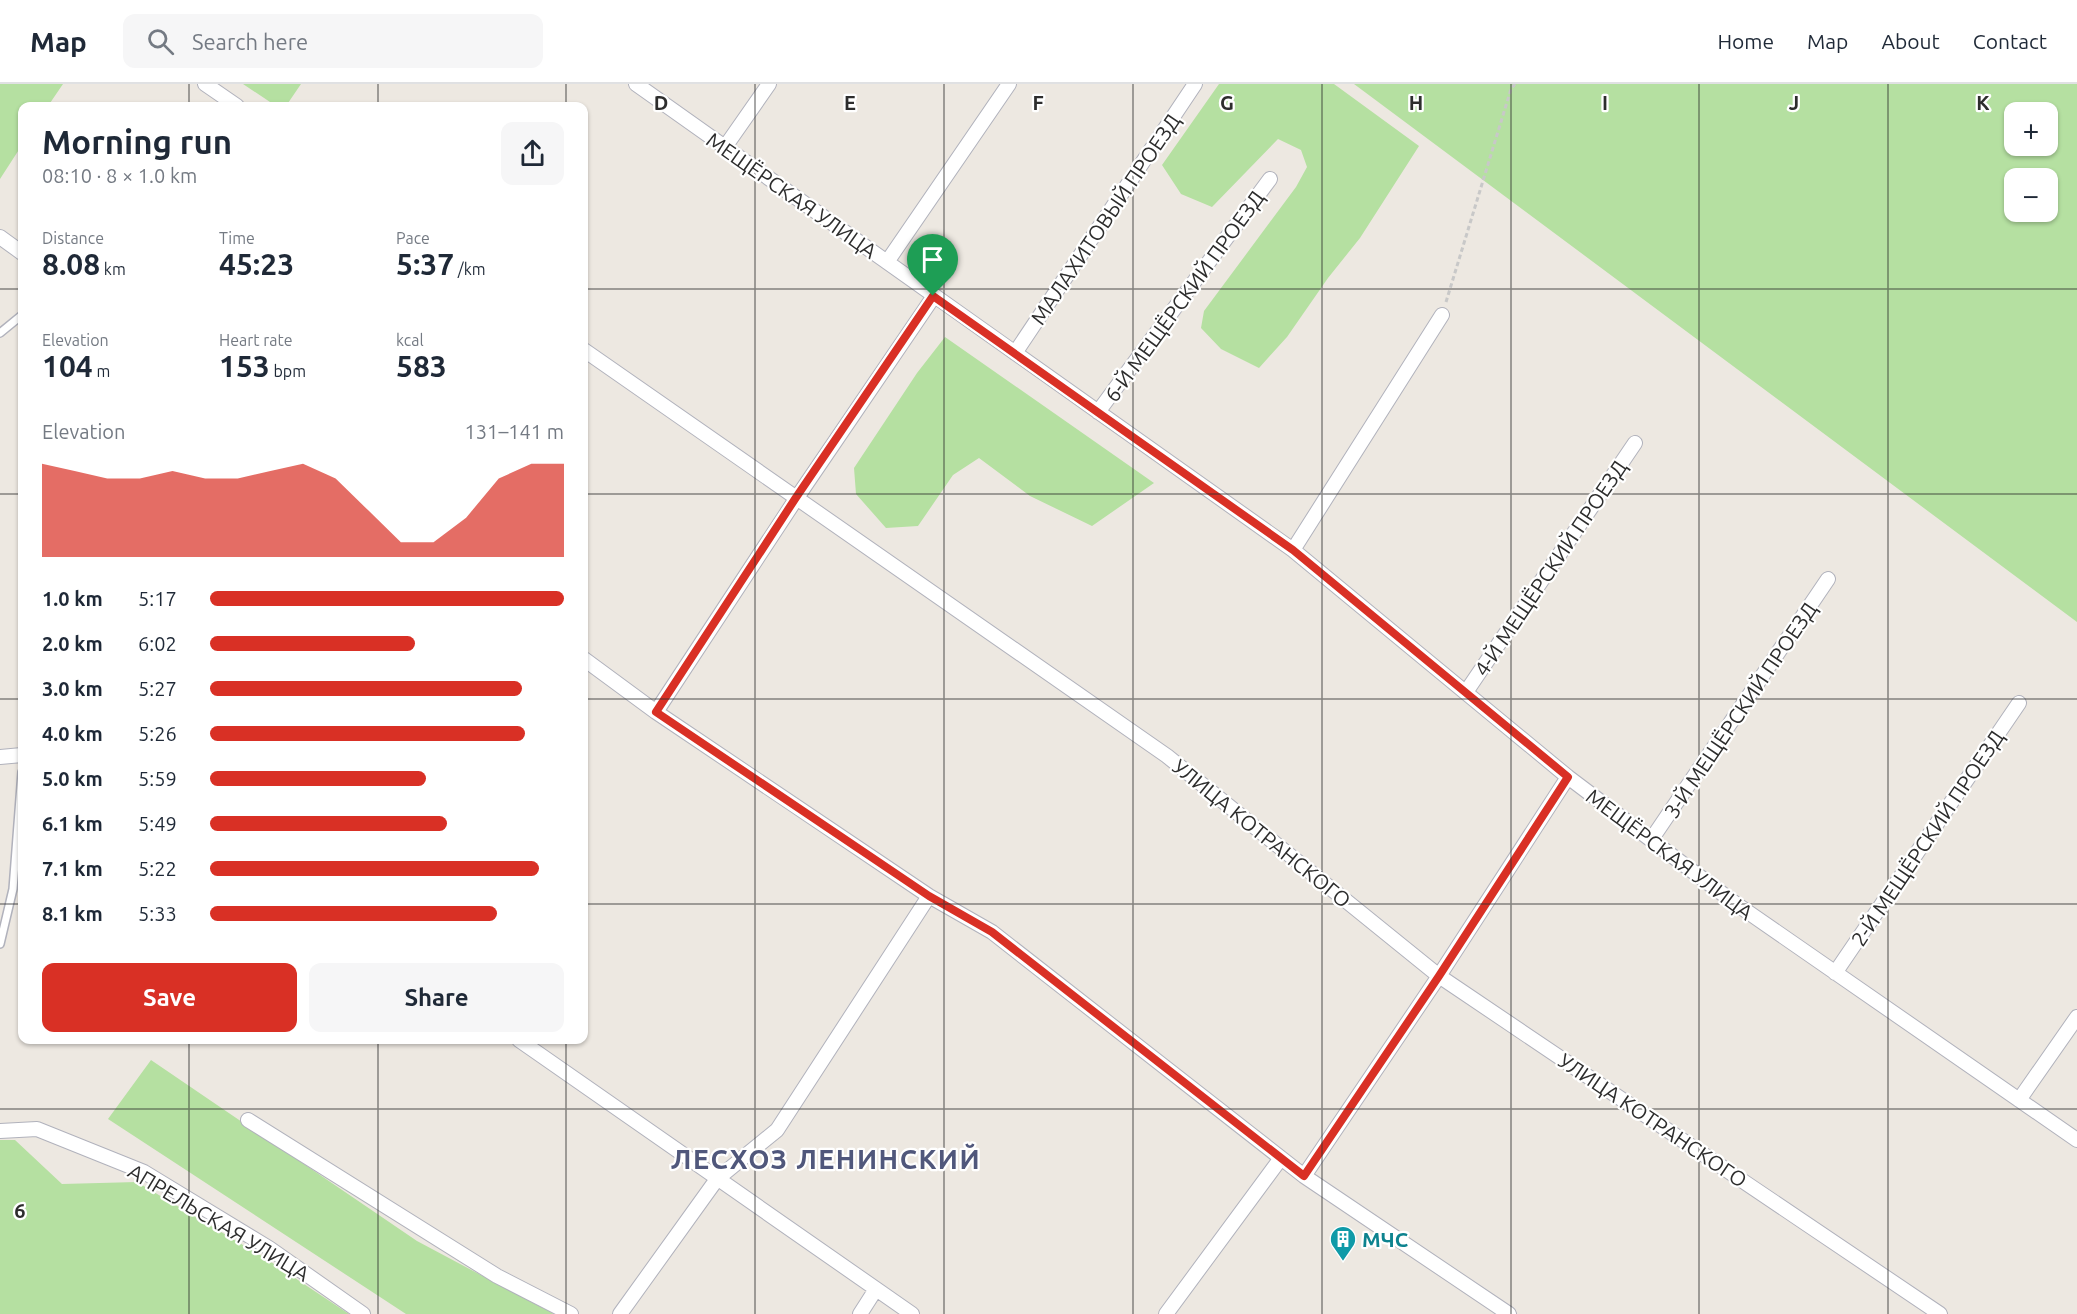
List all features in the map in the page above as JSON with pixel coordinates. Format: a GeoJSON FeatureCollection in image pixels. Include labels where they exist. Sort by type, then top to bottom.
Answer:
{"type":"FeatureCollection","features":[{"type":"Feature","properties":{"kind":"street"},"geometry":{"type":"LineString","coordinates":[[205,84],[231,102]]}},
{"type":"Feature","properties":{"kind":"street","name":"МЕЩЁРСКАЯ УЛИЦА"},"geometry":{"type":"LineString","coordinates":[[636,84],[1293,550],[1568,777],[1732,901],[2077,1140]]}},
{"type":"Feature","properties":{"kind":"street"},"geometry":{"type":"LineString","coordinates":[[725,147],[769,84]]}},
{"type":"Feature","properties":{"kind":"street"},"geometry":{"type":"LineString","coordinates":[[887,262],[1009,84]]}},
{"type":"Feature","properties":{"kind":"street","name":"МАЛАХИТОВЫЙ ПРОЕЗД"},"geometry":{"type":"LineString","coordinates":[[1015,353],[1195,84]]}},
{"type":"Feature","properties":{"kind":"street","name":"6-Й МЕЩЁРСКИЙ ПРОЕЗД"},"geometry":{"type":"LineString","coordinates":[[1098,412],[1270,179]]}},
{"type":"Feature","properties":{"kind":"street"},"geometry":{"type":"LineString","coordinates":[[0,237],[18,250]]}},
{"type":"Feature","properties":{"kind":"street"},"geometry":{"type":"LineString","coordinates":[[656,712],[795,499],[933,296]]}},
{"type":"Feature","properties":{"kind":"street"},"geometry":{"type":"LineString","coordinates":[[1293,550],[1442,315]]}},
{"type":"Feature","properties":{"kind":"street","name":"УЛИЦА КОТРАНСКОГО"},"geometry":{"type":"LineString","coordinates":[[588,353],[1167,756],[1439,976],[1940,1314]]}},
{"type":"Feature","properties":{"kind":"street","name":"4-Й МЕЩЁРСКИЙ ПРОЕЗД"},"geometry":{"type":"LineString","coordinates":[[1466,692],[1635,444]]}},
{"type":"Feature","properties":{"kind":"street","name":"3-Й МЕЩЁРСКИЙ ПРОЕЗД"},"geometry":{"type":"LineString","coordinates":[[1651,840],[1828,579]]}},
{"type":"Feature","properties":{"kind":"street"},"geometry":{"type":"LineString","coordinates":[[588,663],[656,712],[929,896],[992,932],[1304,1176],[1509,1314]]}},
{"type":"Feature","properties":{"kind":"street","name":"2-Й МЕЩЁРСКИЙ ПРОЕЗД"},"geometry":{"type":"LineString","coordinates":[[1834,973],[2019,703]]}},
{"type":"Feature","properties":{"kind":"street"},"geometry":{"type":"LineString","coordinates":[[0,757],[18,755]]}},
{"type":"Feature","properties":{"kind":"street"},"geometry":{"type":"LineString","coordinates":[[1304,1176],[1439,976],[1568,777]]}},
{"type":"Feature","properties":{"kind":"street"},"geometry":{"type":"LineString","coordinates":[[620,1314],[717,1179],[777,1130],[929,896]]}},
{"type":"Feature","properties":{"kind":"street"},"geometry":{"type":"LineString","coordinates":[[2019,1101],[2077,1017]]}},
{"type":"Feature","properties":{"kind":"street"},"geometry":{"type":"LineString","coordinates":[[525,1044],[912,1314]]}},
{"type":"Feature","properties":{"kind":"street"},"geometry":{"type":"LineString","coordinates":[[248,1120],[497,1276],[571,1314]]}},
{"type":"Feature","properties":{"kind":"street","name":"АПРЕЛЬСКАЯ УЛИЦА"},"geometry":{"type":"LineString","coordinates":[[0,1131],[37,1129],[144,1172],[269,1248],[363,1314]]}},
{"type":"Feature","properties":{"kind":"street"},"geometry":{"type":"LineString","coordinates":[[1166,1314],[1281,1158]]}},
{"type":"Feature","properties":{"kind":"street"},"geometry":{"type":"LineString","coordinates":[[860,1314],[876,1289]]}},
{"type":"Feature","properties":{"kind":"lane"},"geometry":{"type":"LineString","coordinates":[[0,333],[18,318]]}},
{"type":"Feature","properties":{"kind":"lane"},"geometry":{"type":"LineString","coordinates":[[0,944],[13,889],[18,824]]}},
{"type":"Feature","properties":{"kind":"path"},"geometry":{"type":"LineString","coordinates":[[1442,315],[1511,89],[1515,84]]}},
{"type":"Feature","properties":{"kind":"green space"},"geometry":{"type":"Polygon","coordinates":[[[0,84],[63,84],[51,102],[18,102],[18,151],[0,179],[0,84]]]}},
{"type":"Feature","properties":{"kind":"green space"},"geometry":{"type":"Polygon","coordinates":[[[243,84],[301,84],[289,102],[270,102],[243,84]]]}},
{"type":"Feature","properties":{"kind":"green space"},"geometry":{"type":"Polygon","coordinates":[[[1219,84],[1334,84],[1419,146],[1360,238],[1328,278],[1287,337],[1259,368],[1221,349],[1201,328],[1204,311],[1296,187],[1307,167],[1301,150],[1278,139],[1212,207],[1181,194],[1162,165],[1219,84]]]}},
{"type":"Feature","properties":{"kind":"green space"},"geometry":{"type":"Polygon","coordinates":[[[1354,84],[2077,84],[2077,622],[1354,84]]]}},
{"type":"Feature","properties":{"kind":"green space"},"geometry":{"type":"Polygon","coordinates":[[[945,337],[1154,483],[1092,526],[1030,496],[979,458],[953,475],[918,526],[886,528],[856,494],[854,468],[917,373],[945,337]]]}},
{"type":"Feature","properties":{"kind":"green space"},"geometry":{"type":"Polygon","coordinates":[[[151,1060],[417,1241],[554,1314],[406,1314],[108,1119],[151,1060]]]}},
{"type":"Feature","properties":{"kind":"green space"},"geometry":{"type":"Polygon","coordinates":[[[0,1140],[15,1140],[62,1184],[137,1182],[265,1258],[349,1314],[0,1314],[0,1140]]]}},
{"type":"Feature","properties":{"kind":"place","name":"МЧС"},"geometry":{"type":"Point","coordinates":[1343,1262]}},
{"type":"Feature","properties":{"kind":"district","name":"ЛЕСХОЗ ЛЕНИНСКИЙ"},"geometry":{"type":"Point","coordinates":[826,1159]}},
{"type":"Feature","properties":{"kind":"route"},"geometry":{"type":"LineString","coordinates":[[933,296],[1293,550],[1568,777],[1439,976],[1304,1176],[992,932],[929,896],[656,712],[795,499],[933,296]]}}]}
